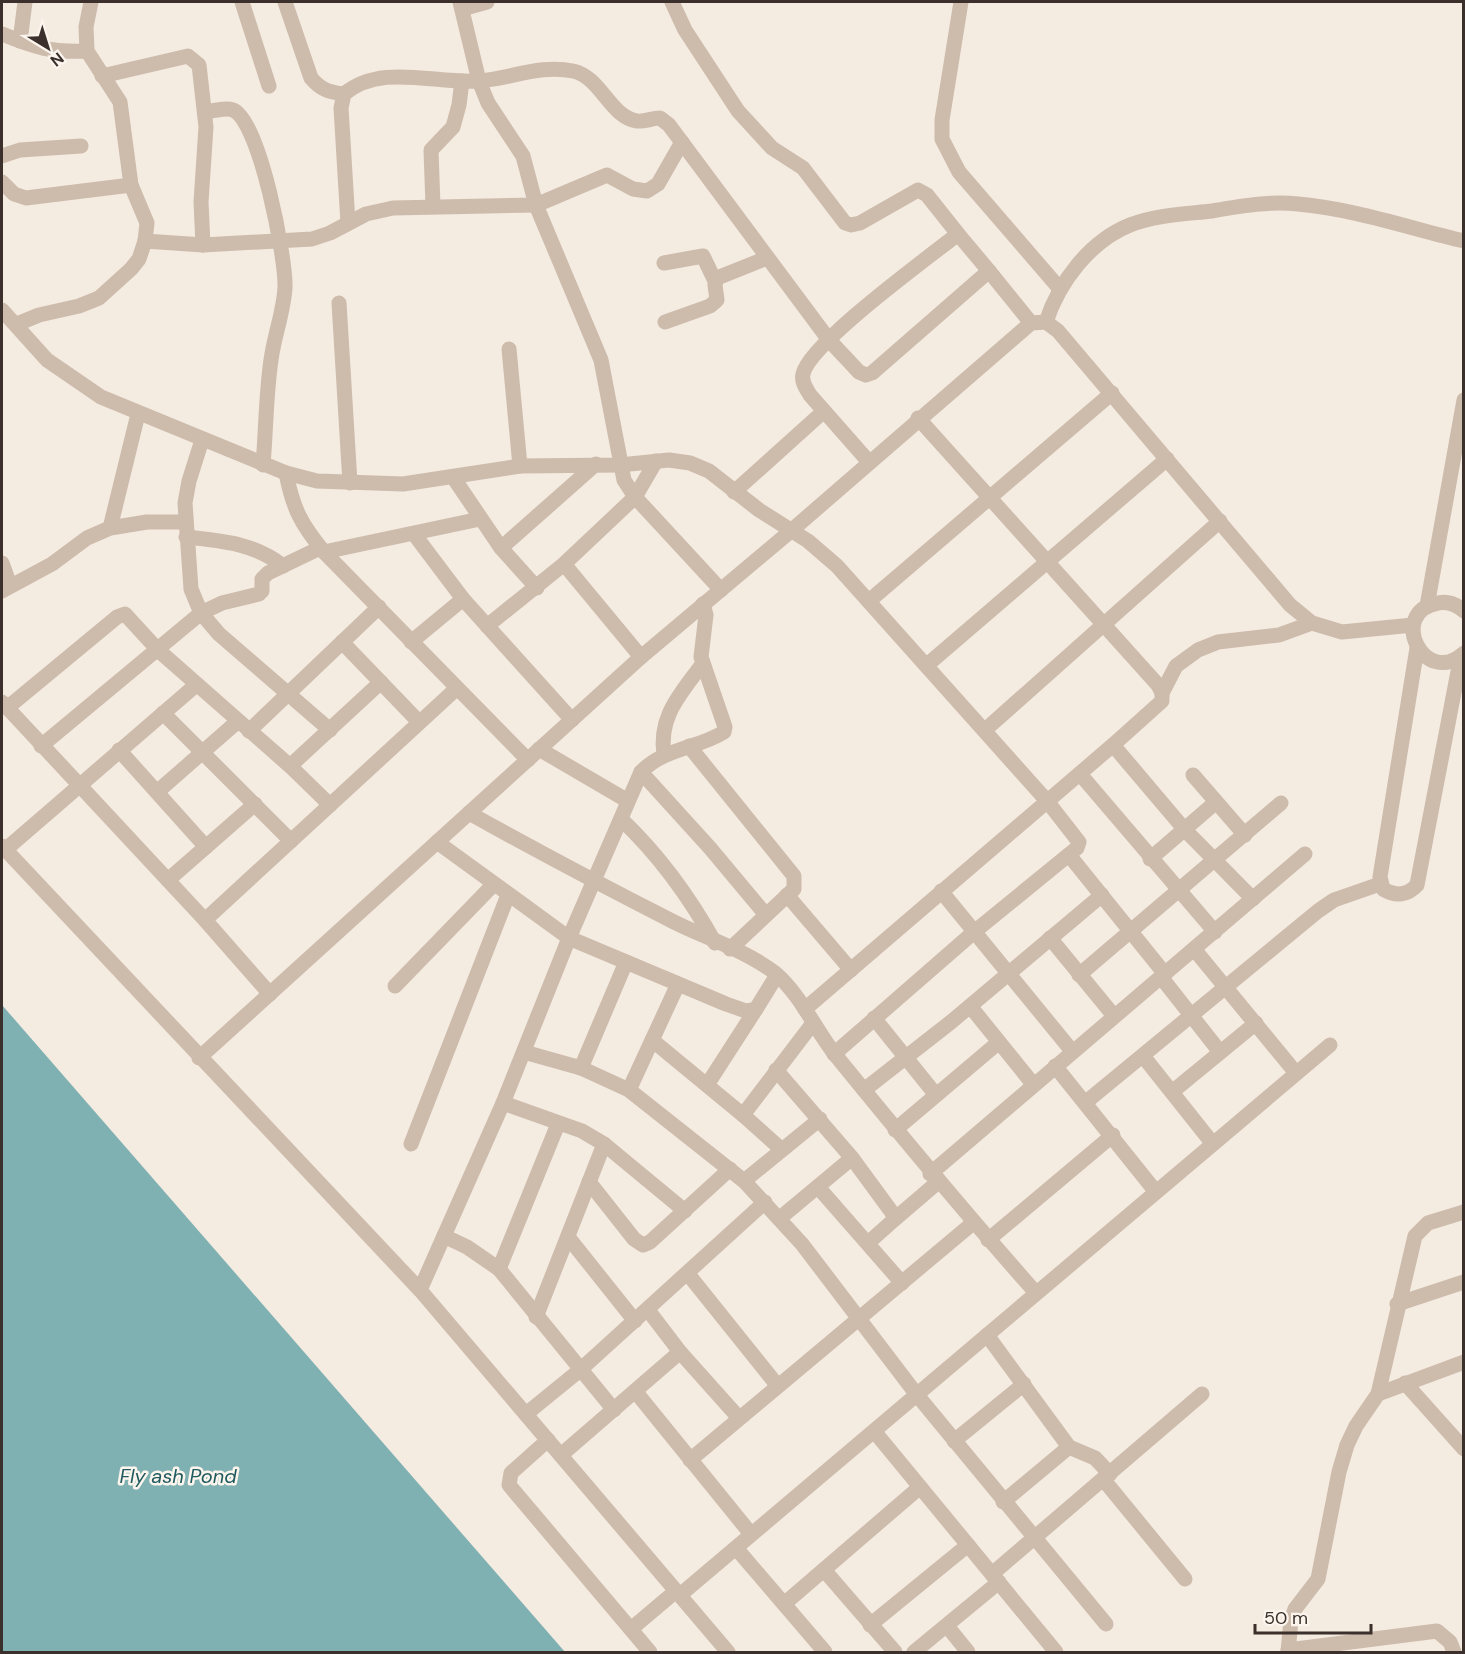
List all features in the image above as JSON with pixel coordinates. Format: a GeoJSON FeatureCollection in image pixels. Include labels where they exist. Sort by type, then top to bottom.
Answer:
{"type":"FeatureCollection","features":[{"type":"Feature","properties":{"kind":"street"},"geometry":{"type":"LineString","coordinates":[[20,41],[25,2]]}},
{"type":"Feature","properties":{"kind":"street"},"geometry":{"type":"LineString","coordinates":[[17,324],[39,315],[79,306],[99,298],[131,269],[139,259],[145,242],[147,223],[131,184],[120,102],[87,51],[86,27],[91,2]]}},
{"type":"Feature","properties":{"kind":"street"},"geometry":{"type":"LineString","coordinates":[[242,2],[269,86]]}},
{"type":"Feature","properties":{"kind":"street"},"geometry":{"type":"LineString","coordinates":[[285,2],[311,78],[318,87],[327,92],[344,94]]}},
{"type":"Feature","properties":{"kind":"street"},"geometry":{"type":"LineString","coordinates":[[487,2],[461,5],[479,81],[488,103],[523,156],[536,205],[601,360],[624,480],[635,498],[721,590]]}},
{"type":"Feature","properties":{"kind":"street"},"geometry":{"type":"LineString","coordinates":[[672,2],[684,30],[738,111],[772,148],[803,168],[845,223],[851,225],[860,223],[918,190],[927,195],[988,271],[1039,322],[1058,331],[1290,605],[1312,623],[1342,632],[1413,625]]}},
{"type":"Feature","properties":{"kind":"street"},"geometry":{"type":"LineString","coordinates":[[961,2],[942,120],[942,139],[959,172],[1060,289]]}},
{"type":"Feature","properties":{"kind":"street"},"geometry":{"type":"LineString","coordinates":[[2,34],[59,53],[87,51]]}},
{"type":"Feature","properties":{"kind":"street"},"geometry":{"type":"LineString","coordinates":[[102,76],[188,56],[199,64],[206,112],[201,202],[202,245]]}},
{"type":"Feature","properties":{"kind":"street"},"geometry":{"type":"LineString","coordinates":[[348,223],[341,108],[344,94],[353,86],[385,78],[479,81],[528,71],[573,71],[594,82],[627,117],[636,121],[653,118],[664,120],[829,340],[859,372],[866,375],[872,373],[988,271]]}},
{"type":"Feature","properties":{"kind":"street"},"geometry":{"type":"LineString","coordinates":[[433,206],[431,150],[453,127],[462,81]]}},
{"type":"Feature","properties":{"kind":"street"},"geometry":{"type":"LineString","coordinates":[[206,112],[226,109],[239,114],[267,177],[279,241],[285,288],[271,360],[263,465]]}},
{"type":"Feature","properties":{"kind":"street"},"geometry":{"type":"LineString","coordinates":[[145,242],[202,245],[312,239],[330,233],[366,214],[393,208],[536,205],[608,175],[640,191],[653,189],[682,142]]}},
{"type":"Feature","properties":{"kind":"street"},"geometry":{"type":"LineString","coordinates":[[2,156],[20,150],[81,146]]}},
{"type":"Feature","properties":{"kind":"street"},"geometry":{"type":"LineString","coordinates":[[2,182],[14,194],[26,198],[131,184]]}},
{"type":"Feature","properties":{"kind":"street"},"geometry":{"type":"LineString","coordinates":[[200,1058],[641,657],[792,530],[918,418],[1039,322],[1060,289],[1092,251],[1113,234],[1131,225],[1266,202],[1332,209],[1464,241]]}},
{"type":"Feature","properties":{"kind":"street"},"geometry":{"type":"LineString","coordinates":[[869,462],[803,384],[803,373],[809,361],[829,340],[958,234]]}},
{"type":"Feature","properties":{"kind":"street"},"geometry":{"type":"LineString","coordinates":[[664,263],[703,256],[715,282],[718,297],[715,303],[665,322]]}},
{"type":"Feature","properties":{"kind":"street"},"geometry":{"type":"LineString","coordinates":[[715,282],[722,275],[767,258]]}},
{"type":"Feature","properties":{"kind":"street"},"geometry":{"type":"LineString","coordinates":[[339,303],[350,483]]}},
{"type":"Feature","properties":{"kind":"street"},"geometry":{"type":"LineString","coordinates":[[2,310],[47,360],[73,380],[101,397],[286,473],[317,481],[403,484],[520,466],[620,465],[656,461],[690,463],[709,471],[734,492],[792,530],[837,566],[1047,801],[1079,842],[1077,848],[1069,855],[974,932],[834,1054]]}},
{"type":"Feature","properties":{"kind":"street"},"geometry":{"type":"LineString","coordinates":[[509,349],[520,466]]}},
{"type":"Feature","properties":{"kind":"street"},"geometry":{"type":"LineString","coordinates":[[869,601],[1112,393]]}},
{"type":"Feature","properties":{"kind":"street"},"geometry":{"type":"LineString","coordinates":[[1380,884],[1417,648],[1413,625],[1427,606],[1464,400]]}},
{"type":"Feature","properties":{"kind":"street"},"geometry":{"type":"LineString","coordinates":[[734,492],[824,411]]}},
{"type":"Feature","properties":{"kind":"street"},"geometry":{"type":"LineString","coordinates":[[110,528],[138,414]]}},
{"type":"Feature","properties":{"kind":"street"},"geometry":{"type":"LineString","coordinates":[[918,418],[1162,693]]}},
{"type":"Feature","properties":{"kind":"street"},"geometry":{"type":"LineString","coordinates":[[202,440],[189,481],[186,529],[191,589],[201,613],[219,634],[330,730]]}},
{"type":"Feature","properties":{"kind":"street"},"geometry":{"type":"LineString","coordinates":[[927,665],[1167,459]]}},
{"type":"Feature","properties":{"kind":"street"},"geometry":{"type":"LineString","coordinates":[[487,626],[537,588],[635,498],[656,461]]}},
{"type":"Feature","properties":{"kind":"street"},"geometry":{"type":"LineString","coordinates":[[501,548],[596,464]]}},
{"type":"Feature","properties":{"kind":"street"},"geometry":{"type":"LineString","coordinates":[[286,473],[292,504],[304,528],[322,550],[528,760]]}},
{"type":"Feature","properties":{"kind":"street"},"geometry":{"type":"LineString","coordinates":[[453,477],[501,548],[537,588]]}},
{"type":"Feature","properties":{"kind":"street"},"geometry":{"type":"LineString","coordinates":[[41,746],[201,613],[222,603],[259,594],[265,575],[322,550],[414,534],[480,519]]}},
{"type":"Feature","properties":{"kind":"street"},"geometry":{"type":"LineString","coordinates":[[984,730],[1220,521]]}},
{"type":"Feature","properties":{"kind":"street"},"geometry":{"type":"LineString","coordinates":[[2,563],[6,588],[52,564],[87,538],[110,528],[147,522],[186,529],[244,545],[258,550],[283,566]]}},
{"type":"Feature","properties":{"kind":"street"},"geometry":{"type":"LineString","coordinates":[[414,534],[463,599],[572,720]]}},
{"type":"Feature","properties":{"kind":"street"},"geometry":{"type":"LineString","coordinates":[[564,564],[641,657]]}},
{"type":"Feature","properties":{"kind":"street"},"geometry":{"type":"LineString","coordinates":[[411,642],[463,599]]}},
{"type":"Feature","properties":{"kind":"street"},"geometry":{"type":"LineString","coordinates":[[1427,606],[1443,602],[1464,611]]}},
{"type":"Feature","properties":{"kind":"street"},"geometry":{"type":"LineString","coordinates":[[420,1290],[503,1103],[569,938],[641,772],[651,761],[717,736],[725,727],[703,663],[706,615],[703,604]]}},
{"type":"Feature","properties":{"kind":"street"},"geometry":{"type":"LineString","coordinates":[[157,792],[203,752],[243,727],[288,694],[379,607]]}},
{"type":"Feature","properties":{"kind":"street"},"geometry":{"type":"LineString","coordinates":[[270,994],[205,920],[4,705],[117,617],[125,614],[158,650],[290,766],[330,805]]}},
{"type":"Feature","properties":{"kind":"street"},"geometry":{"type":"LineString","coordinates":[[743,1115],[776,1070],[809,1016],[850,970],[1156,709],[1162,701],[1162,693],[1176,666],[1198,650],[1218,642],[1279,635],[1312,623]]}},
{"type":"Feature","properties":{"kind":"street"},"geometry":{"type":"LineString","coordinates":[[342,642],[418,722]]}},
{"type":"Feature","properties":{"kind":"street"},"geometry":{"type":"LineString","coordinates":[[1417,648],[1434,661],[1453,661],[1462,655]]}},
{"type":"Feature","properties":{"kind":"street"},"geometry":{"type":"LineString","coordinates":[[1380,884],[1388,892],[1396,894],[1412,891],[1417,885],[1462,655]]}},
{"type":"Feature","properties":{"kind":"street"},"geometry":{"type":"LineString","coordinates":[[664,755],[662,738],[666,717],[703,663]]}},
{"type":"Feature","properties":{"kind":"street"},"geometry":{"type":"LineString","coordinates":[[290,766],[381,682]]}},
{"type":"Feature","properties":{"kind":"street"},"geometry":{"type":"LineString","coordinates":[[196,684],[3,848],[420,1290],[728,1652]]}},
{"type":"Feature","properties":{"kind":"street"},"geometry":{"type":"LineString","coordinates":[[205,920],[456,689]]}},
{"type":"Feature","properties":{"kind":"street"},"geometry":{"type":"LineString","coordinates":[[163,713],[291,841]]}},
{"type":"Feature","properties":{"kind":"street"},"geometry":{"type":"LineString","coordinates":[[1113,745],[1185,830],[1253,898]]}},
{"type":"Feature","properties":{"kind":"street"},"geometry":{"type":"LineString","coordinates":[[689,746],[794,876],[794,889],[766,915],[723,946]]}},
{"type":"Feature","properties":{"kind":"street"},"geometry":{"type":"LineString","coordinates":[[539,749],[627,801]]}},
{"type":"Feature","properties":{"kind":"street"},"geometry":{"type":"LineString","coordinates":[[119,750],[206,847]]}},
{"type":"Feature","properties":{"kind":"street"},"geometry":{"type":"LineString","coordinates":[[641,772],[711,848],[766,915]]}},
{"type":"Feature","properties":{"kind":"street"},"geometry":{"type":"LineString","coordinates":[[1080,774],[1178,893],[1215,932]]}},
{"type":"Feature","properties":{"kind":"street"},"geometry":{"type":"LineString","coordinates":[[1193,775],[1245,835]]}},
{"type":"Feature","properties":{"kind":"street"},"geometry":{"type":"LineString","coordinates":[[1150,859],[1216,802]]}},
{"type":"Feature","properties":{"kind":"street"},"geometry":{"type":"LineString","coordinates":[[1079,975],[1216,862],[1281,803]]}},
{"type":"Feature","properties":{"kind":"street"},"geometry":{"type":"LineString","coordinates":[[168,880],[255,804]]}},
{"type":"Feature","properties":{"kind":"street"},"geometry":{"type":"LineString","coordinates":[[469,813],[593,881],[757,961],[777,975],[790,988],[834,1054],[934,1178],[1036,1293]]}},
{"type":"Feature","properties":{"kind":"street"},"geometry":{"type":"LineString","coordinates":[[621,819],[669,869],[723,946]]}},
{"type":"Feature","properties":{"kind":"street"},"geometry":{"type":"LineString","coordinates":[[437,842],[569,938],[746,1011],[756,1009]]}},
{"type":"Feature","properties":{"kind":"street"},"geometry":{"type":"LineString","coordinates":[[868,1243],[1034,1084],[1305,854]]}},
{"type":"Feature","properties":{"kind":"street"},"geometry":{"type":"LineString","coordinates":[[1069,855],[1132,932],[1220,1052]]}},
{"type":"Feature","properties":{"kind":"street"},"geometry":{"type":"LineString","coordinates":[[395,986],[494,884]]}},
{"type":"Feature","properties":{"kind":"street"},"geometry":{"type":"LineString","coordinates":[[1086,1102],[1318,911],[1334,900],[1380,884]]}},
{"type":"Feature","properties":{"kind":"street"},"geometry":{"type":"LineString","coordinates":[[941,891],[1072,1051]]}},
{"type":"Feature","properties":{"kind":"street"},"geometry":{"type":"LineString","coordinates":[[411,1144],[508,895]]}},
{"type":"Feature","properties":{"kind":"street"},"geometry":{"type":"LineString","coordinates":[[787,895],[850,970]]}},
{"type":"Feature","properties":{"kind":"street"},"geometry":{"type":"LineString","coordinates":[[864,1090],[970,1006],[1102,895]]}},
{"type":"Feature","properties":{"kind":"street"},"geometry":{"type":"LineString","coordinates":[[1050,938],[1114,1016]]}},
{"type":"Feature","properties":{"kind":"street"},"geometry":{"type":"LineString","coordinates":[[1194,949],[1296,1074]]}},
{"type":"Feature","properties":{"kind":"street"},"geometry":{"type":"LineString","coordinates":[[581,1068],[626,962]]}},
{"type":"Feature","properties":{"kind":"street"},"geometry":{"type":"LineString","coordinates":[[707,1085],[777,975]]}},
{"type":"Feature","properties":{"kind":"street"},"geometry":{"type":"LineString","coordinates":[[628,1090],[678,984]]}},
{"type":"Feature","properties":{"kind":"street"},"geometry":{"type":"LineString","coordinates":[[970,1006],[1034,1084]]}},
{"type":"Feature","properties":{"kind":"street"},"geometry":{"type":"LineString","coordinates":[[874,1018],[936,1095]]}},
{"type":"Feature","properties":{"kind":"street"},"geometry":{"type":"LineString","coordinates":[[1172,1092],[1256,1023]]}},
{"type":"Feature","properties":{"kind":"street"},"geometry":{"type":"LineString","coordinates":[[652,1040],[781,1149]]}},
{"type":"Feature","properties":{"kind":"street"},"geometry":{"type":"LineString","coordinates":[[895,1130],[999,1042]]}},
{"type":"Feature","properties":{"kind":"street"},"geometry":{"type":"LineString","coordinates":[[631,1629],[736,1548],[1330,1045]]}},
{"type":"Feature","properties":{"kind":"street"},"geometry":{"type":"LineString","coordinates":[[524,1052],[581,1068],[628,1090],[744,1181],[780,1218],[916,1395],[1106,1624]]}},
{"type":"Feature","properties":{"kind":"street"},"geometry":{"type":"LineString","coordinates":[[1143,1056],[1213,1144]]}},
{"type":"Feature","properties":{"kind":"street"},"geometry":{"type":"LineString","coordinates":[[1055,1066],[1113,1135],[1156,1192]]}},
{"type":"Feature","properties":{"kind":"street"},"geometry":{"type":"LineString","coordinates":[[776,1070],[852,1158],[896,1218]]}},
{"type":"Feature","properties":{"kind":"street"},"geometry":{"type":"LineString","coordinates":[[503,1103],[582,1131],[604,1144],[685,1211]]}},
{"type":"Feature","properties":{"kind":"street"},"geometry":{"type":"LineString","coordinates":[[744,1181],[820,1119]]}},
{"type":"Feature","properties":{"kind":"street"},"geometry":{"type":"LineString","coordinates":[[499,1269],[558,1124]]}},
{"type":"Feature","properties":{"kind":"street"},"geometry":{"type":"LineString","coordinates":[[988,1240],[1113,1135]]}},
{"type":"Feature","properties":{"kind":"street"},"geometry":{"type":"LineString","coordinates":[[536,1317],[604,1144]]}},
{"type":"Feature","properties":{"kind":"street"},"geometry":{"type":"LineString","coordinates":[[780,1218],[852,1158]]}},
{"type":"Feature","properties":{"kind":"street"},"geometry":{"type":"LineString","coordinates":[[589,1182],[639,1244],[650,1242],[730,1169]]}},
{"type":"Feature","properties":{"kind":"street"},"geometry":{"type":"LineString","coordinates":[[818,1187],[902,1283]]}},
{"type":"Feature","properties":{"kind":"street"},"geometry":{"type":"LineString","coordinates":[[526,1414],[648,1310],[765,1202]]}},
{"type":"Feature","properties":{"kind":"street"},"geometry":{"type":"LineString","coordinates":[[1454,1653],[1450,1642],[1437,1631],[1288,1651],[1291,1620],[1295,1609],[1318,1579],[1339,1472],[1347,1445],[1356,1426],[1378,1394],[1415,1236],[1421,1228],[1464,1212]]}},
{"type":"Feature","properties":{"kind":"street"},"geometry":{"type":"LineString","coordinates":[[690,1460],[973,1223]]}},
{"type":"Feature","properties":{"kind":"street"},"geometry":{"type":"LineString","coordinates":[[444,1236],[467,1247],[499,1269],[614,1410]]}},
{"type":"Feature","properties":{"kind":"street"},"geometry":{"type":"LineString","coordinates":[[568,1237],[635,1321]]}},
{"type":"Feature","properties":{"kind":"street"},"geometry":{"type":"LineString","coordinates":[[688,1274],[777,1385]]}},
{"type":"Feature","properties":{"kind":"street"},"geometry":{"type":"LineString","coordinates":[[1397,1305],[1464,1282]]}},
{"type":"Feature","properties":{"kind":"street"},"geometry":{"type":"LineString","coordinates":[[648,1310],[680,1352],[739,1418]]}},
{"type":"Feature","properties":{"kind":"street"},"geometry":{"type":"LineString","coordinates":[[987,1335],[1070,1447],[1095,1458],[1185,1579]]}},
{"type":"Feature","properties":{"kind":"street"},"geometry":{"type":"LineString","coordinates":[[561,1455],[680,1352]]}},
{"type":"Feature","properties":{"kind":"street"},"geometry":{"type":"LineString","coordinates":[[1378,1394],[1464,1362]]}},
{"type":"Feature","properties":{"kind":"street"},"geometry":{"type":"LineString","coordinates":[[1406,1383],[1464,1449]]}},
{"type":"Feature","properties":{"kind":"street"},"geometry":{"type":"LineString","coordinates":[[954,1441],[1024,1384]]}},
{"type":"Feature","properties":{"kind":"street"},"geometry":{"type":"LineString","coordinates":[[635,1391],[751,1534]]}},
{"type":"Feature","properties":{"kind":"street"},"geometry":{"type":"LineString","coordinates":[[914,1653],[946,1626],[1034,1539],[1202,1394]]}},
{"type":"Feature","properties":{"kind":"street"},"geometry":{"type":"LineString","coordinates":[[874,1431],[1056,1653]]}},
{"type":"Feature","properties":{"kind":"street"},"geometry":{"type":"LineString","coordinates":[[548,1440],[511,1473],[509,1485],[650,1653]]}},
{"type":"Feature","properties":{"kind":"street"},"geometry":{"type":"LineString","coordinates":[[1003,1502],[1070,1447]]}},
{"type":"Feature","properties":{"kind":"street"},"geometry":{"type":"LineString","coordinates":[[784,1604],[921,1487]]}},
{"type":"Feature","properties":{"kind":"street"},"geometry":{"type":"LineString","coordinates":[[870,1625],[968,1545]]}},
{"type":"Feature","properties":{"kind":"street"},"geometry":{"type":"LineString","coordinates":[[736,1548],[825,1653]]}},
{"type":"Feature","properties":{"kind":"street"},"geometry":{"type":"LineString","coordinates":[[824,1570],[895,1653]]}},
{"type":"Feature","properties":{"kind":"street"},"geometry":{"type":"LineString","coordinates":[[946,1626],[968,1653]]}},
{"type":"Feature","properties":{"kind":"water","name":"Fly ash Pond"},"geometry":{"type":"Polygon","coordinates":[[[2,1005],[565,1652],[2,1652],[2,1005]]]}}]}
